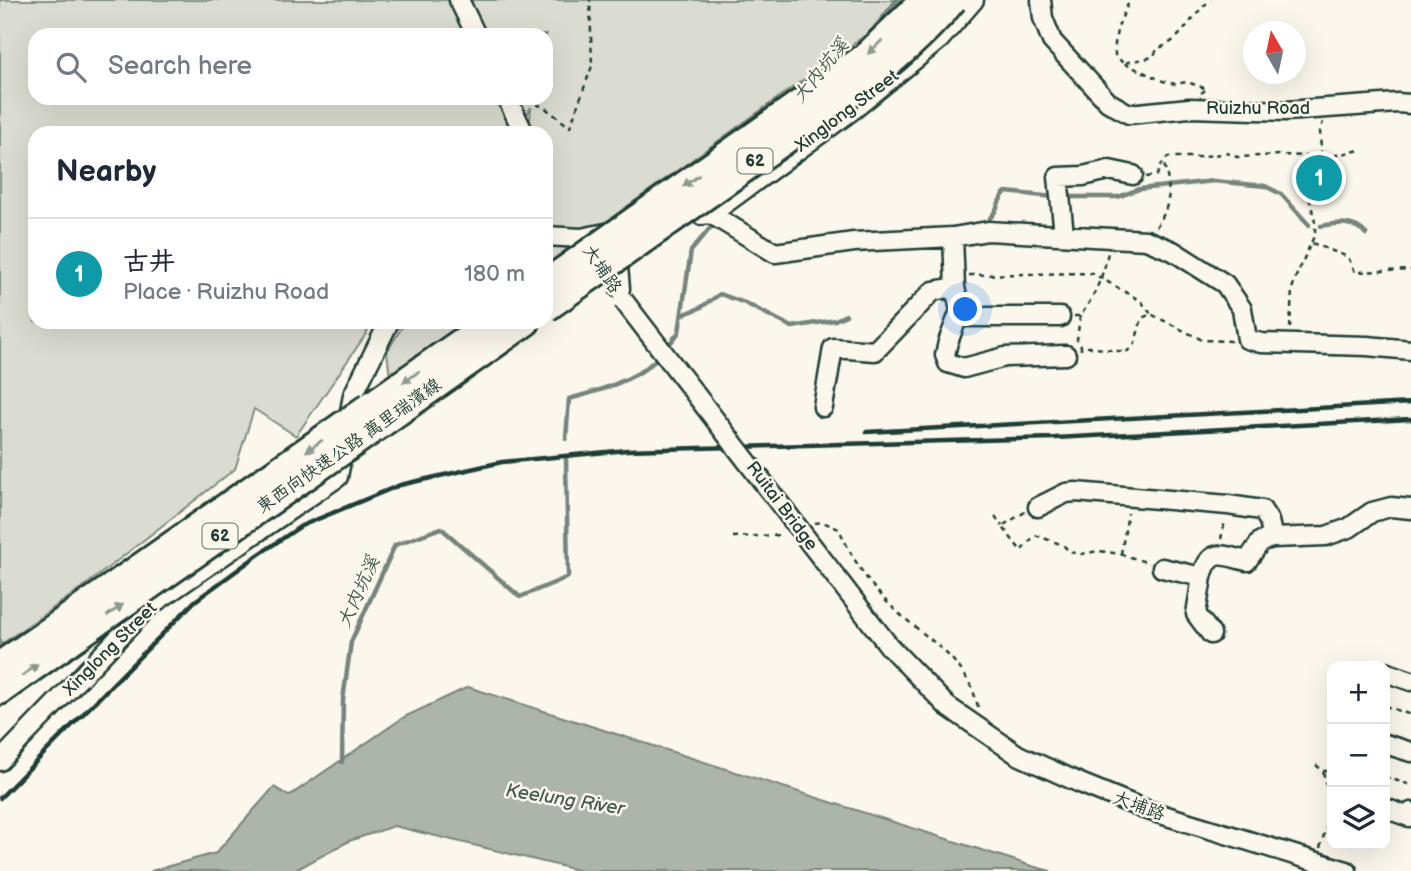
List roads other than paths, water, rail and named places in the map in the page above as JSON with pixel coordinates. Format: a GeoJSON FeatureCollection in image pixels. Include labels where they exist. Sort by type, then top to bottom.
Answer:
{"type":"FeatureCollection","features":[{"type":"Feature","properties":{"kind":"highway","name":"62"},"geometry":{"type":"LineString","coordinates":[[553,278],[865,57],[924,0]]}},
{"type":"Feature","properties":{"kind":"highway","name":"62"},"geometry":{"type":"LineString","coordinates":[[553,303],[801,130],[867,80],[942,14],[953,0]]}},
{"type":"Feature","properties":{"kind":"highway","name":"東西向快速公路 萬里瑞濱線"},"geometry":{"type":"LineString","coordinates":[[375,415],[453,348],[480,329]]}},
{"type":"Feature","properties":{"kind":"highway","name":"東西向快速公路 萬里瑞濱線"},"geometry":{"type":"LineString","coordinates":[[0,691],[54,640],[375,415],[482,353],[516,329]]}},
{"type":"Feature","properties":{"kind":"highway","name":"東西向快速公路 萬里瑞濱線"},"geometry":{"type":"LineString","coordinates":[[0,665],[54,640]]}},
{"type":"Feature","properties":{"kind":"street"},"geometry":{"type":"LineString","coordinates":[[459,0],[473,28]]}},
{"type":"Feature","properties":{"kind":"street","name":"Xinglong Street"},"geometry":{"type":"LineString","coordinates":[[553,236],[581,238],[647,223],[710,214],[854,109],[940,39],[974,0]]}},
{"type":"Feature","properties":{"kind":"street","name":"Ruizhu Road"},"geometry":{"type":"LineString","coordinates":[[1041,0],[1043,18],[1052,41],[1108,102],[1129,114],[1189,108],[1286,111],[1411,104]]}},
{"type":"Feature","properties":{"kind":"street"},"geometry":{"type":"LineString","coordinates":[[510,105],[521,126]]}},
{"type":"Feature","properties":{"kind":"street"},"geometry":{"type":"LineString","coordinates":[[1064,234],[1058,177],[1083,176],[1109,170],[1133,175]]}},
{"type":"Feature","properties":{"kind":"street"},"geometry":{"type":"LineString","coordinates":[[710,214],[775,253],[854,242],[953,237],[988,231],[1146,240],[1173,251],[1225,285],[1242,309],[1247,339],[1261,343],[1411,350]]}},
{"type":"Feature","properties":{"kind":"street"},"geometry":{"type":"LineString","coordinates":[[621,295],[618,267],[628,242],[647,223]]}},
{"type":"Feature","properties":{"kind":"street"},"geometry":{"type":"LineString","coordinates":[[953,237],[955,282],[960,311],[948,342],[945,355],[948,363],[964,368],[1005,357],[1066,355]]}},
{"type":"Feature","properties":{"kind":"street","name":"大埔路"},"geometry":{"type":"LineString","coordinates":[[581,238],[621,295]]}},
{"type":"Feature","properties":{"kind":"street"},"geometry":{"type":"LineString","coordinates":[[823,407],[833,348],[875,351],[933,291],[955,282]]}},
{"type":"Feature","properties":{"kind":"street","name":"Ruitai Bridge"},"geometry":{"type":"LineString","coordinates":[[621,295],[888,646],[947,706]]}},
{"type":"Feature","properties":{"kind":"street"},"geometry":{"type":"LineString","coordinates":[[958,317],[1060,317]]}},
{"type":"Feature","properties":{"kind":"street","name":"Xinglong Street"},"geometry":{"type":"LineString","coordinates":[[0,761],[148,607],[338,477],[353,395],[386,329]]}},
{"type":"Feature","properties":{"kind":"street"},"geometry":{"type":"LineString","coordinates":[[1038,507],[1066,493],[1076,492],[1228,505],[1262,510],[1269,521],[1273,538]]}},
{"type":"Feature","properties":{"kind":"street"},"geometry":{"type":"LineString","coordinates":[[1212,634],[1196,614],[1205,565],[1212,557],[1217,554],[1247,561],[1261,541],[1326,536],[1349,528],[1372,512],[1391,508],[1411,509]]}},
{"type":"Feature","properties":{"kind":"street"},"geometry":{"type":"LineString","coordinates":[[1162,568],[1202,577]]}},
{"type":"Feature","properties":{"kind":"street"},"geometry":{"type":"LineString","coordinates":[[1390,674],[1411,681]]}},
{"type":"Feature","properties":{"kind":"street","name":"大埔路"},"geometry":{"type":"LineString","coordinates":[[947,706],[1018,755],[1144,809],[1347,871]]}},
{"type":"Feature","properties":{"kind":"street"},"geometry":{"type":"LineString","coordinates":[[1390,746],[1411,752]]}},
{"type":"Feature","properties":{"kind":"street"},"geometry":{"type":"LineString","coordinates":[[1390,810],[1409,817],[1411,812]]}},
{"type":"Feature","properties":{"kind":"water","name":"Keelung River"},"geometry":{"type":"Polygon","coordinates":[[[468,687],[1051,871],[581,871],[394,826],[349,841],[294,871],[151,871],[216,853],[274,787],[289,796],[404,717],[468,687]]]}},
{"type":"Feature","properties":{"kind":"waterway","name":"大內坑溪"},"geometry":{"type":"LineString","coordinates":[[865,40],[897,0]]}},
{"type":"Feature","properties":{"kind":"waterway"},"geometry":{"type":"LineString","coordinates":[[1066,197],[1118,197],[1139,189],[1214,181],[1265,186],[1281,194],[1309,225]]}},
{"type":"Feature","properties":{"kind":"waterway"},"geometry":{"type":"LineString","coordinates":[[990,218],[1006,192],[1054,197]]}},
{"type":"Feature","properties":{"kind":"waterway"},"geometry":{"type":"LineString","coordinates":[[1321,226],[1351,225],[1366,234]]}},
{"type":"Feature","properties":{"kind":"waterway","name":"大內坑溪"},"geometry":{"type":"LineString","coordinates":[[667,347],[679,332],[691,251],[711,227]]}},
{"type":"Feature","properties":{"kind":"waterway"},"geometry":{"type":"LineString","coordinates":[[682,315],[700,308],[720,294],[745,303],[792,327],[835,320],[846,315]]}},
{"type":"Feature","properties":{"kind":"waterway","name":"大內坑溪"},"geometry":{"type":"LineString","coordinates":[[566,439],[569,399],[630,378],[659,356]]}},
{"type":"Feature","properties":{"kind":"waterway","name":"大內坑溪"},"geometry":{"type":"LineString","coordinates":[[342,762],[343,700],[351,642],[395,545],[441,528],[520,597],[568,577],[566,457]]}},
{"type":"Feature","properties":{"kind":"railway"},"geometry":{"type":"LineString","coordinates":[[866,432],[1411,403]]}},
{"type":"Feature","properties":{"kind":"railway"},"geometry":{"type":"LineString","coordinates":[[0,798],[195,601],[301,526],[400,485],[502,462],[627,450],[1055,438],[1411,419]]}},
{"type":"Feature","properties":{"kind":"place","name":"古井"},"geometry":{"type":"Point","coordinates":[1319,178]}}]}
